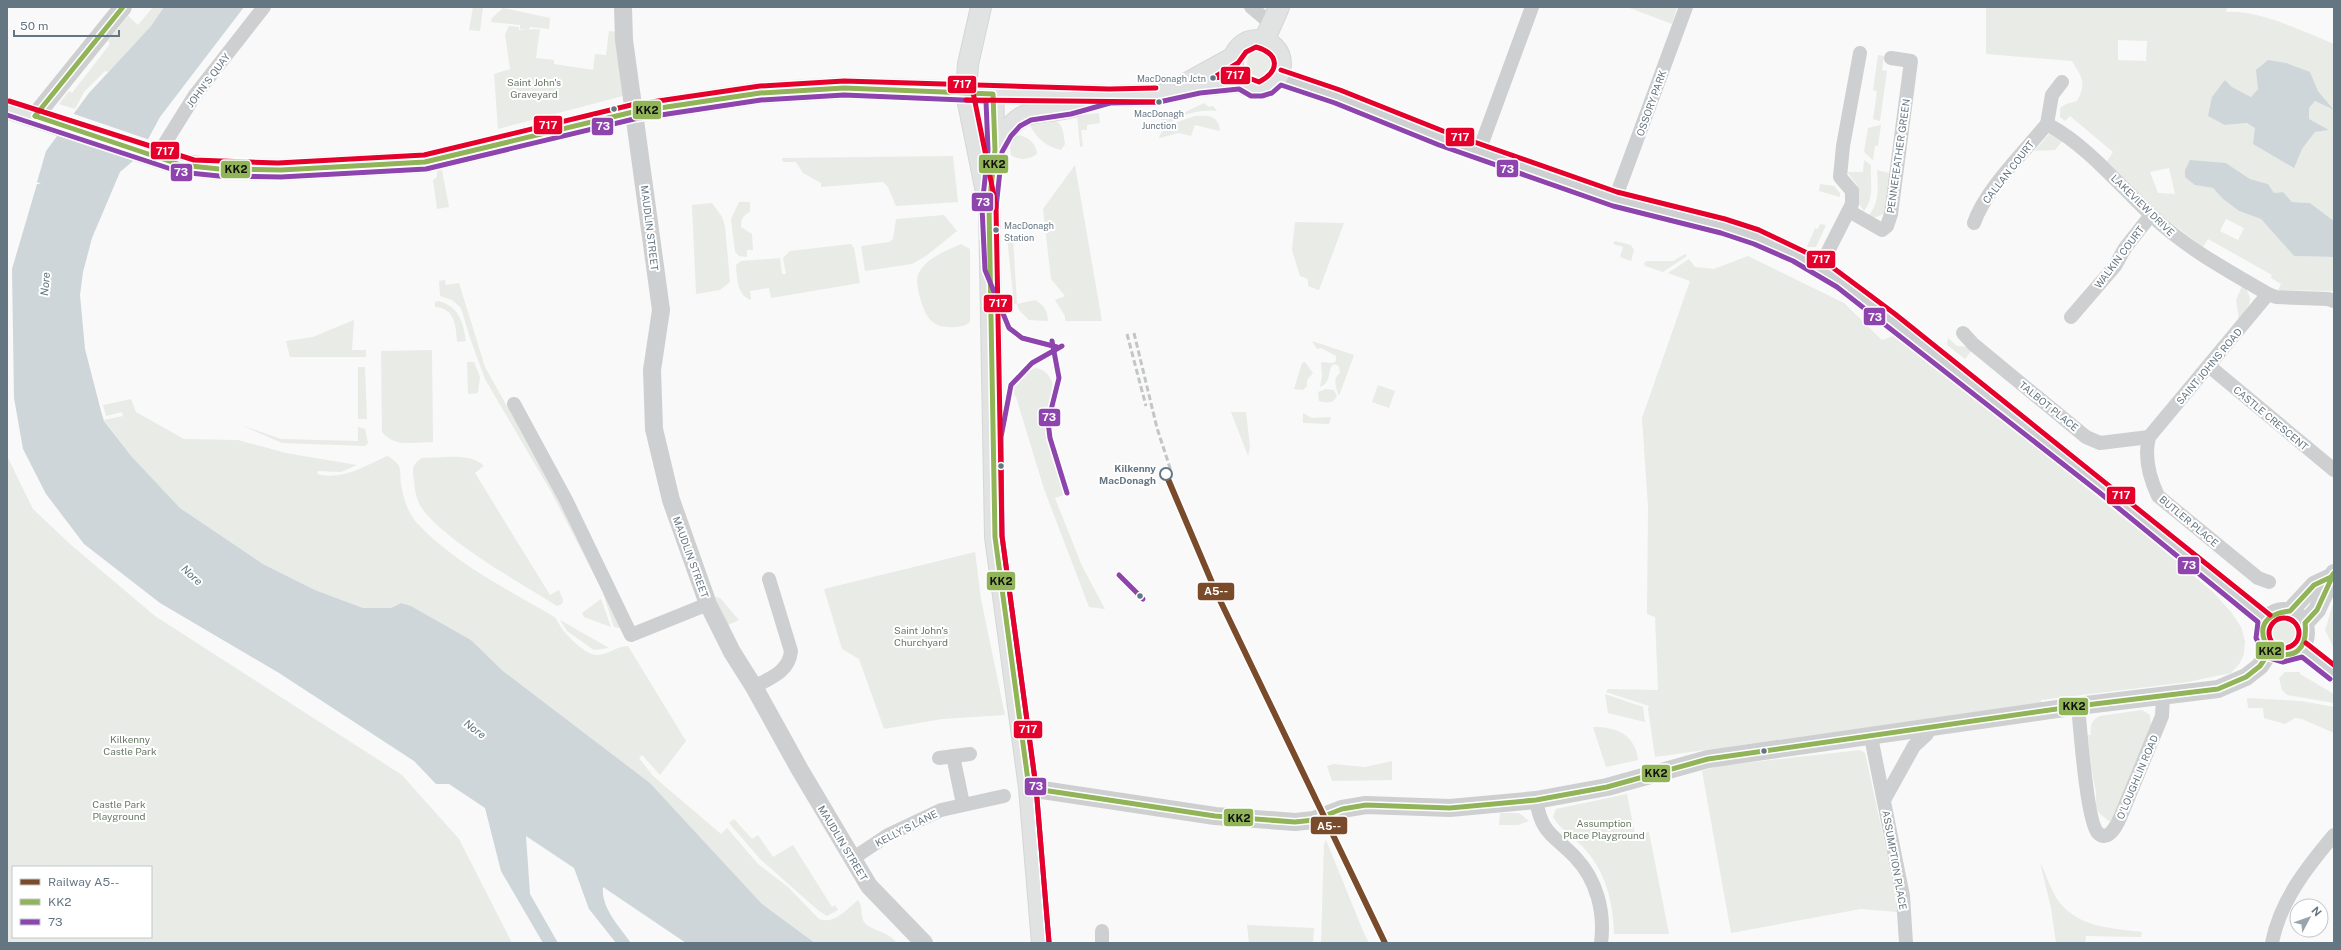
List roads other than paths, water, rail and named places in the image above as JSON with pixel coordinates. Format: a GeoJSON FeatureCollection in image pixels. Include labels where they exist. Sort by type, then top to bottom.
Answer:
{"type":"FeatureCollection","features":[{"type":"Feature","properties":{"kind":"main road"},"geometry":{"type":"LineString","coordinates":[[981,7],[968,64],[966,93],[989,207]]}},
{"type":"Feature","properties":{"kind":"main road"},"geometry":{"type":"LineString","coordinates":[[1158,95],[1213,70],[1234,57],[1241,46],[1271,24]]}},
{"type":"Feature","properties":{"kind":"main road"},"geometry":{"type":"LineString","coordinates":[[7,108],[42,118],[181,164],[219,169],[281,170],[392,166],[425,162],[459,155],[633,112],[760,93],[844,88],[993,94],[1109,96],[1158,95],[1199,86],[1240,82],[1253,88],[1260,89],[1274,82],[1278,76],[1282,62],[1280,55],[1271,44],[1271,24]]}},
{"type":"Feature","properties":{"kind":"main road"},"geometry":{"type":"LineString","coordinates":[[1234,57],[1233,68],[1240,82]]}},
{"type":"Feature","properties":{"kind":"main road"},"geometry":{"type":"LineString","coordinates":[[993,94],[995,150],[989,207],[995,537],[1029,788],[1042,943]]}},
{"type":"Feature","properties":{"kind":"main road"},"geometry":{"type":"LineString","coordinates":[[995,150],[1005,132],[1016,120],[1029,113],[1070,107],[1109,96]]}},
{"type":"Feature","properties":{"kind":"street","name":"JOHN'S QUAY"},"geometry":{"type":"LineString","coordinates":[[152,155],[195,95],[264,7]]}},
{"type":"Feature","properties":{"kind":"street","name":"MAUDLIN STREET"},"geometry":{"type":"LineString","coordinates":[[623,7],[624,40],[633,112],[661,310],[652,370],[654,429],[671,500],[708,604],[732,652],[754,687],[852,859],[869,886],[924,943]]}},
{"type":"Feature","properties":{"kind":"street"},"geometry":{"type":"LineString","coordinates":[[1251,7],[1271,24]]}},
{"type":"Feature","properties":{"kind":"street"},"geometry":{"type":"LineString","coordinates":[[1479,151],[1532,7]]}},
{"type":"Feature","properties":{"kind":"street","name":"OSSORY PARK"},"geometry":{"type":"LineString","coordinates":[[1615,199],[1686,7]]}},
{"type":"Feature","properties":{"kind":"street"},"geometry":{"type":"LineString","coordinates":[[42,118],[121,9]]}},
{"type":"Feature","properties":{"kind":"street"},"geometry":{"type":"LineString","coordinates":[[1820,267],[1852,204],[1852,191],[1840,177],[1843,146],[1860,53]]}},
{"type":"Feature","properties":{"kind":"street","name":"PENNEFEATHER GREEN"},"geometry":{"type":"LineString","coordinates":[[1849,211],[1882,230],[1887,226],[1891,214],[1911,61],[1891,58]]}},
{"type":"Feature","properties":{"kind":"street"},"geometry":{"type":"LineString","coordinates":[[1278,76],[1337,96],[1479,151],[1615,199],[1757,237],[1820,267],[1841,281],[1902,328],[2104,488],[2266,620]]}},
{"type":"Feature","properties":{"kind":"street"},"geometry":{"type":"LineString","coordinates":[[2047,124],[2052,95],[2062,82]]}},
{"type":"Feature","properties":{"kind":"street","name":"LAKEVIEW DRIVE"},"geometry":{"type":"LineString","coordinates":[[2047,124],[2101,164],[2152,215],[2182,241],[2205,257],[2268,294],[2276,297],[2328,299],[2334,301]]}},
{"type":"Feature","properties":{"kind":"street","name":"CALLAN COURT"},"geometry":{"type":"LineString","coordinates":[[1974,223],[1978,212],[1987,197],[2047,124]]}},
{"type":"Feature","properties":{"kind":"street","name":"WALKIN COURT"},"geometry":{"type":"LineString","coordinates":[[2071,317],[2115,266],[2125,248],[2152,215]]}},
{"type":"Feature","properties":{"kind":"street","name":"SAINT JOHNS ROAD"},"geometry":{"type":"LineString","coordinates":[[2150,437],[2268,294]]}},
{"type":"Feature","properties":{"kind":"street","name":"TALBOT PLACE"},"geometry":{"type":"LineString","coordinates":[[1962,333],[2086,437],[2100,443],[2150,437]]}},
{"type":"Feature","properties":{"kind":"street","name":"CASTLE CRESCENT"},"geometry":{"type":"LineString","coordinates":[[2209,366],[2334,470]]}},
{"type":"Feature","properties":{"kind":"street"},"geometry":{"type":"LineString","coordinates":[[514,404],[563,493],[631,635],[708,604]]}},
{"type":"Feature","properties":{"kind":"street","name":"BUTLER PLACE"},"geometry":{"type":"LineString","coordinates":[[2150,437],[2147,447],[2148,466],[2151,482],[2158,496],[2258,578],[2269,582]]}},
{"type":"Feature","properties":{"kind":"street"},"geometry":{"type":"LineString","coordinates":[[2290,611],[2314,585],[2332,575]]}},
{"type":"Feature","properties":{"kind":"street"},"geometry":{"type":"LineString","coordinates":[[2305,623],[2317,610],[2326,594],[2332,575]]}},
{"type":"Feature","properties":{"kind":"street"},"geometry":{"type":"LineString","coordinates":[[754,687],[784,669],[790,661],[791,651],[769,580]]}},
{"type":"Feature","properties":{"kind":"street"},"geometry":{"type":"LineString","coordinates":[[2279,611],[2290,611],[2298,615],[2305,623],[2306,639],[2302,648],[2294,654],[2286,656],[2270,651],[2262,637],[2262,628],[2266,620],[2279,611]]}},
{"type":"Feature","properties":{"kind":"street"},"geometry":{"type":"LineString","coordinates":[[2302,648],[2334,674]]}},
{"type":"Feature","properties":{"kind":"street"},"geometry":{"type":"LineString","coordinates":[[1029,788],[1215,816],[1295,822],[1314,820],[1342,809],[1366,805],[1450,808],[1536,800],[1607,787],[1680,765],[1708,759],[1929,729],[2078,706],[2218,689],[2246,677],[2260,666],[2270,651]]}},
{"type":"Feature","properties":{"kind":"street","name":"O'LOUGHLIN ROAD"},"geometry":{"type":"LineString","coordinates":[[2078,706],[2090,808],[2095,828],[2099,834],[2104,836],[2109,834],[2115,828],[2122,813],[2162,716],[2163,696]]}},
{"type":"Feature","properties":{"kind":"street","name":"ASSUMPTION PLACE"},"geometry":{"type":"LineString","coordinates":[[1884,800],[1910,752],[1927,734],[1929,729]]}},
{"type":"Feature","properties":{"kind":"street","name":"ASSUMPTION PLACE"},"geometry":{"type":"LineString","coordinates":[[1871,737],[1903,896],[1906,943]]}},
{"type":"Feature","properties":{"kind":"street"},"geometry":{"type":"LineString","coordinates":[[963,804],[946,757],[970,754]]}},
{"type":"Feature","properties":{"kind":"street","name":"KELLY'S LANE"},"geometry":{"type":"LineString","coordinates":[[852,859],[888,835],[941,810],[1004,796]]}},
{"type":"Feature","properties":{"kind":"street"},"geometry":{"type":"LineString","coordinates":[[1536,800],[1544,828],[1575,857],[1590,876],[1597,895],[1602,916],[1601,943]]}},
{"type":"Feature","properties":{"kind":"street"},"geometry":{"type":"LineString","coordinates":[[2272,943],[2282,912],[2295,886],[2334,835]]}},
{"type":"Feature","properties":{"kind":"water","name":"Nore"},"geometry":{"type":"Polygon","coordinates":[[[164,7],[244,7],[160,117],[139,156],[120,172],[92,238],[83,272],[80,295],[85,349],[104,421],[132,457],[180,508],[263,564],[315,590],[363,608],[391,608],[401,603],[411,606],[471,640],[503,671],[650,783],[762,904],[815,943],[686,943],[603,887],[603,895],[608,909],[616,923],[631,943],[616,943],[589,909],[574,868],[526,836],[530,894],[558,943],[543,943],[501,871],[485,808],[449,784],[436,784],[414,761],[279,673],[160,603],[84,544],[46,494],[23,449],[14,398],[12,269],[37,184],[41,184],[37,182],[46,151],[89,93],[151,26],[164,7]]]}},
{"type":"Feature","properties":{"kind":"water"},"geometry":{"type":"Polygon","coordinates":[[[2268,60],[2286,63],[2310,72],[2318,91],[2334,110],[2315,101],[2309,108],[2309,119],[2329,130],[2315,132],[2302,149],[2294,168],[2253,144],[2255,128],[2247,123],[2225,125],[2208,116],[2212,97],[2225,80],[2232,87],[2251,97],[2258,89],[2256,70],[2268,60]]]}},
{"type":"Feature","properties":{"kind":"water"},"geometry":{"type":"Polygon","coordinates":[[[2190,160],[2226,163],[2250,179],[2268,184],[2274,193],[2283,192],[2292,202],[2310,203],[2334,221],[2334,257],[2294,256],[2261,219],[2239,211],[2223,199],[2213,188],[2195,185],[2185,177],[2185,170],[2190,160]]]}},
{"type":"Feature","properties":{"kind":"railway"},"geometry":{"type":"LineString","coordinates":[[1134,333],[1157,428],[1171,471]]}},
{"type":"Feature","properties":{"kind":"railway"},"geometry":{"type":"LineString","coordinates":[[1127,334],[1146,406]]}},
{"type":"Feature","properties":{"kind":"rail line","name":"A5--"},"geometry":{"type":"LineString","coordinates":[[1165,472],[1216,592],[1385,943]]}},
{"type":"Feature","properties":{"kind":"place","name":"MacDonagh Jctn"},"geometry":{"type":"Point","coordinates":[1213,78]}},
{"type":"Feature","properties":{"kind":"place","name":"MacDonagh Junction"},"geometry":{"type":"Point","coordinates":[1159,102]}},
{"type":"Feature","properties":{"kind":"place","name":"MacDonagh Station"},"geometry":{"type":"Point","coordinates":[996,230]}},
{"type":"Feature","properties":{"kind":"place","name":"Kilkenny MacDonagh"},"geometry":{"type":"Point","coordinates":[1166,474]}},
{"type":"Feature","properties":{"kind":"park label","name":"Saint John's Graveyard"},"geometry":{"type":"Point","coordinates":[534,88]}},
{"type":"Feature","properties":{"kind":"park label","name":"Saint John's Churchyard"},"geometry":{"type":"Point","coordinates":[921,636]}},
{"type":"Feature","properties":{"kind":"park label","name":"Kilkenny Castle Park"},"geometry":{"type":"Point","coordinates":[130,744]}},
{"type":"Feature","properties":{"kind":"park label","name":"Castle Park Playground"},"geometry":{"type":"Point","coordinates":[119,810]}},
{"type":"Feature","properties":{"kind":"park label","name":"Assumption Place Playground"},"geometry":{"type":"Point","coordinates":[1604,828]}}]}
